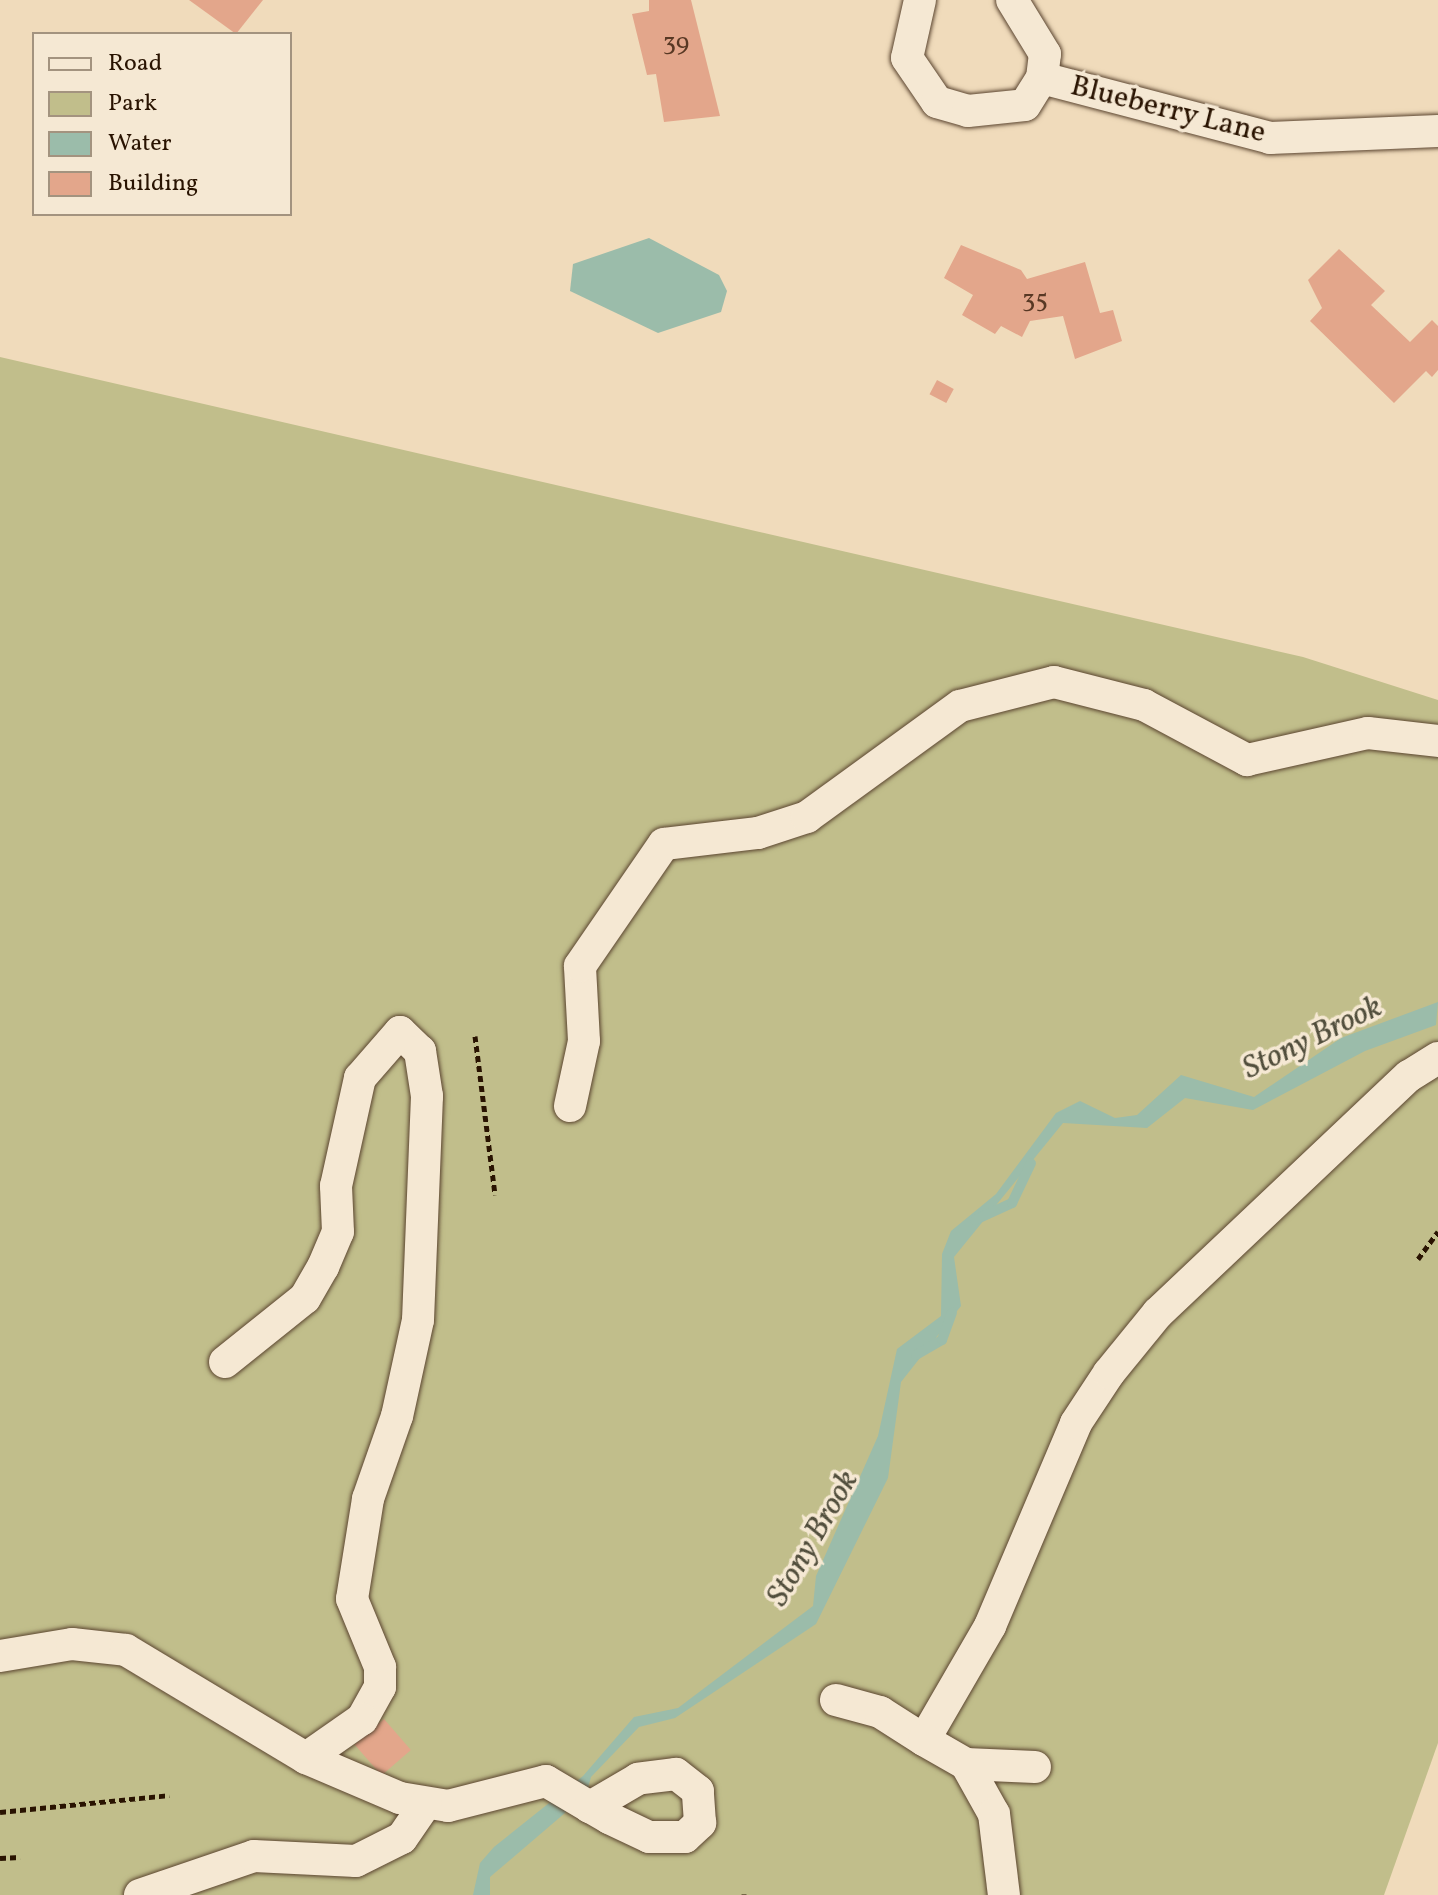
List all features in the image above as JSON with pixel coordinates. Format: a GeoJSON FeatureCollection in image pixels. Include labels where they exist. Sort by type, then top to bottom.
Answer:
{"type":"FeatureCollection","features":[{"type":"Feature","properties":{"kind":"street","name":"Blueberry Lane"},"geometry":{"type":"LineString","coordinates":[[920,0],[907,58],[937,102],[968,111],[1025,105],[1042,78],[1045,54],[1012,0]]}},
{"type":"Feature","properties":{"kind":"street","name":"Blueberry Lane"},"geometry":{"type":"LineString","coordinates":[[1042,78],[1270,138],[1438,131]]}},
{"type":"Feature","properties":{"kind":"street"},"geometry":{"type":"LineString","coordinates":[[570,1106],[584,1041],[580,966],[664,844],[758,833],[807,817],[960,706],[1054,682],[1144,705],[1247,760],[1368,733],[1438,741]]}},
{"type":"Feature","properties":{"kind":"street"},"geometry":{"type":"LineString","coordinates":[[225,1362],[305,1298],[323,1267],[338,1232],[336,1186],[360,1078],[400,1032],[420,1051],[427,1096],[418,1320],[397,1416],[368,1499],[352,1599],[380,1667],[380,1687],[362,1719],[306,1758]]}},
{"type":"Feature","properties":{"kind":"street"},"geometry":{"type":"LineString","coordinates":[[924,1740],[990,1626],[1076,1423],[1109,1373],[1158,1313],[1409,1076],[1438,1058]]}},
{"type":"Feature","properties":{"kind":"street"},"geometry":{"type":"LineString","coordinates":[[0,1656],[72,1644],[126,1650],[306,1758],[426,1803],[448,1806],[546,1781],[577,1799]]}},
{"type":"Feature","properties":{"kind":"street"},"geometry":{"type":"LineString","coordinates":[[836,1700],[880,1712],[966,1764],[1035,1767]]}},
{"type":"Feature","properties":{"kind":"street"},"geometry":{"type":"LineString","coordinates":[[966,1764],[994,1814],[1004,1895]]}},
{"type":"Feature","properties":{"kind":"street"},"geometry":{"type":"LineString","coordinates":[[140,1895],[254,1856],[356,1861],[402,1838],[426,1803]]}},
{"type":"Feature","properties":{"kind":"path"},"geometry":{"type":"LineString","coordinates":[[475,1036],[495,1195]]}},
{"type":"Feature","properties":{"kind":"path"},"geometry":{"type":"LineString","coordinates":[[1418,1259],[1438,1231]]}},
{"type":"Feature","properties":{"kind":"path"},"geometry":{"type":"LineString","coordinates":[[0,1812],[169,1795]]}},
{"type":"Feature","properties":{"kind":"path"},"geometry":{"type":"LineString","coordinates":[[0,1858],[20,1857]]}},
{"type":"Feature","properties":{"kind":"green space"},"geometry":{"type":"Polygon","coordinates":[[[0,357],[1303,657],[1438,700],[1438,1743],[1384,1895],[0,1895],[0,357]]]}},
{"type":"Feature","properties":{"kind":"water"},"geometry":{"type":"Polygon","coordinates":[[[649,238],[719,275],[727,291],[721,312],[658,333],[570,291],[573,264],[649,238]]]}},
{"type":"Feature","properties":{"kind":"water"},"geometry":{"type":"Polygon","coordinates":[[[1438,1002],[1436,1025],[1365,1051],[1253,1110],[1185,1098],[1147,1128],[1063,1123],[954,1257],[961,1306],[901,1382],[888,1478],[816,1624],[675,1718],[639,1727],[591,1777],[586,1795],[490,1877],[490,1895],[473,1895],[480,1863],[494,1847],[583,1776],[634,1717],[678,1708],[813,1606],[816,1576],[878,1436],[897,1349],[941,1316],[942,1254],[951,1231],[996,1194],[1056,1113],[1080,1101],[1115,1118],[1137,1115],[1181,1075],[1254,1097],[1341,1038],[1438,1002]]]}},
{"type":"Feature","properties":{"kind":"building"},"geometry":{"type":"Polygon","coordinates":[[[189,0],[263,0],[238,32],[189,0]]]}},
{"type":"Feature","properties":{"kind":"building"},"geometry":{"type":"Polygon","coordinates":[[[649,0],[691,0],[720,116],[664,122],[656,74],[647,75],[632,14],[649,11],[649,0]]]}},
{"type":"Feature","properties":{"kind":"building"},"geometry":{"type":"Polygon","coordinates":[[[961,245],[1021,270],[1027,279],[1085,262],[1100,313],[1113,310],[1122,341],[1075,359],[1063,316],[1030,321],[1022,337],[1001,326],[995,334],[962,315],[973,295],[944,278],[961,245]]]}},
{"type":"Feature","properties":{"kind":"building"},"geometry":{"type":"Polygon","coordinates":[[[1339,249],[1385,291],[1371,305],[1410,342],[1432,320],[1438,326],[1438,370],[1432,377],[1426,371],[1394,403],[1310,321],[1322,308],[1308,280],[1339,249]]]}},
{"type":"Feature","properties":{"kind":"building"},"geometry":{"type":"Polygon","coordinates":[[[937,380],[954,389],[946,403],[929,394],[937,380]]]}},
{"type":"Feature","properties":{"kind":"building"},"geometry":{"type":"Polygon","coordinates":[[[384,1719],[411,1750],[381,1776],[355,1745],[384,1719]]]}},
{"type":"Feature","properties":{"kind":"waterway","name":"Stony Brook"},"geometry":{"type":"LineString","coordinates":[[975,1220],[1012,1203],[1031,1163]]}},
{"type":"Feature","properties":{"kind":"waterway","name":"Stony Brook"},"geometry":{"type":"LineString","coordinates":[[916,1355],[942,1340],[952,1313]]}}]}
